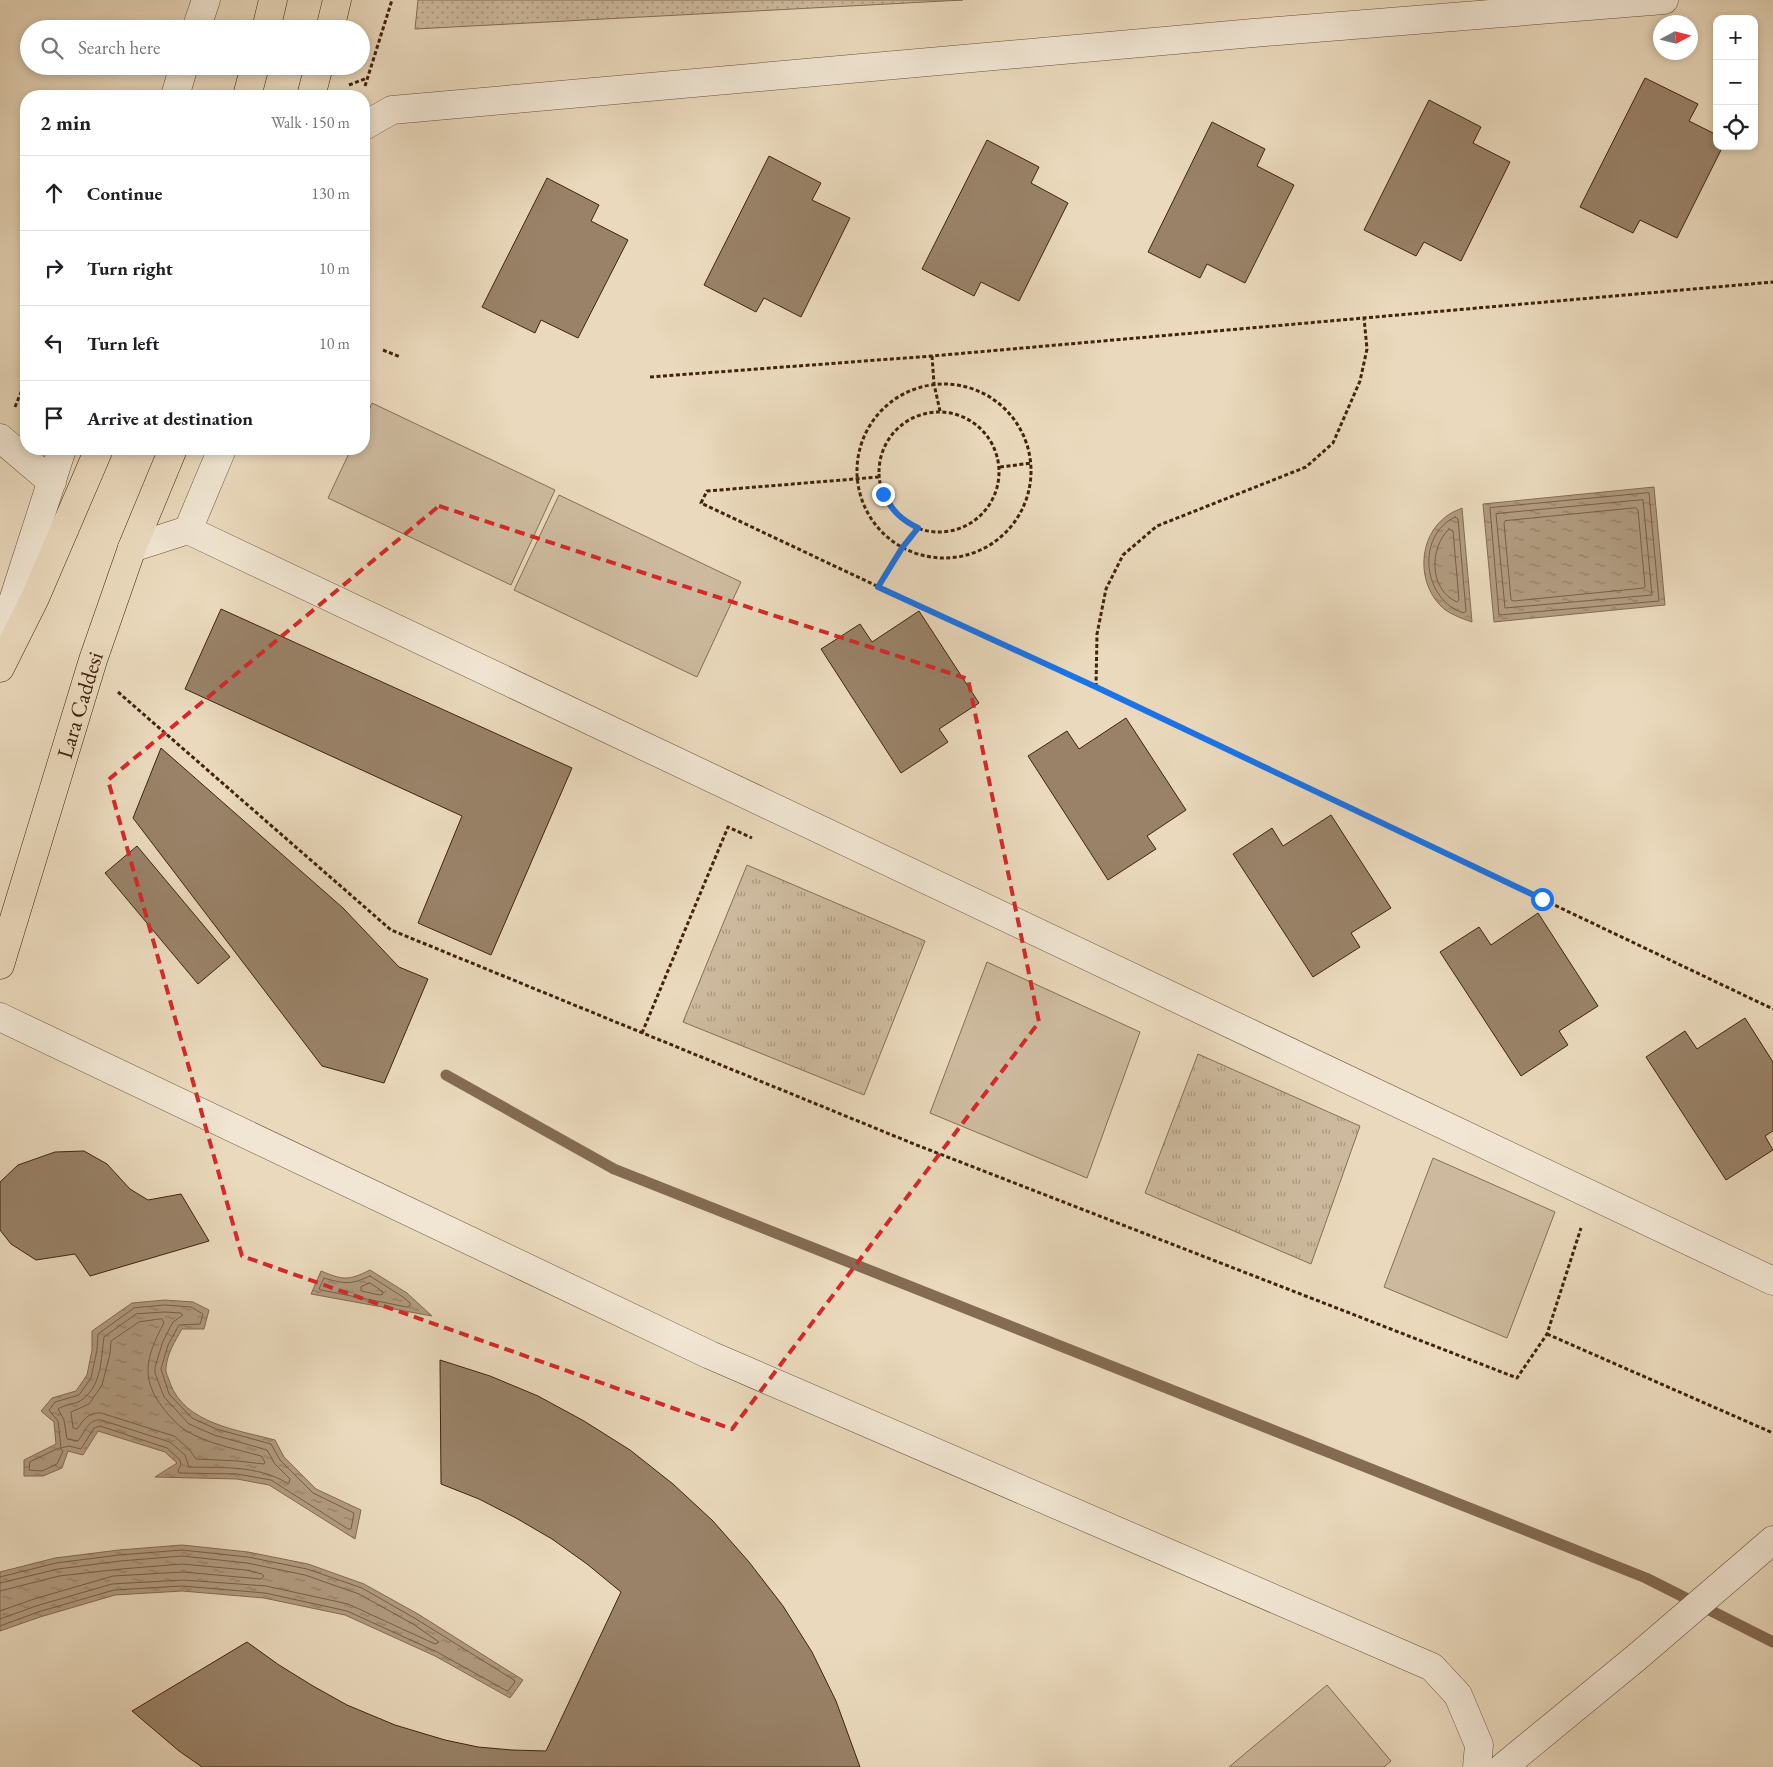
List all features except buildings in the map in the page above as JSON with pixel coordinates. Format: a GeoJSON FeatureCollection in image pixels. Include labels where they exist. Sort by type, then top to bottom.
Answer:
{"type":"FeatureCollection","features":[{"type":"Feature","properties":{"kind":"main road"},"geometry":{"type":"LineString","coordinates":[[268,20],[274,0]]}},
{"type":"Feature","properties":{"kind":"main road"},"geometry":{"type":"LineString","coordinates":[[332,20],[337,0]]}},
{"type":"Feature","properties":{"kind":"main road"},"geometry":{"type":"LineString","coordinates":[[249,90],[253,75]]}},
{"type":"Feature","properties":{"kind":"main road"},"geometry":{"type":"LineString","coordinates":[[313,90],[317,75]]}},
{"type":"Feature","properties":{"kind":"main road"},"geometry":{"type":"LineString","coordinates":[[0,668],[35,598],[96,455]]}},
{"type":"Feature","properties":{"kind":"main road","name":"Lara Caddesi"},"geometry":{"type":"LineString","coordinates":[[0,965],[93,660],[132,548],[171,455]]}},
{"type":"Feature","properties":{"kind":"street"},"geometry":{"type":"LineString","coordinates":[[199,20],[206,0]]}},
{"type":"Feature","properties":{"kind":"street"},"geometry":{"type":"LineString","coordinates":[[370,123],[392,110],[1253,33],[1664,0]]}},
{"type":"Feature","properties":{"kind":"street"},"geometry":{"type":"LineString","coordinates":[[177,90],[181,75]]}},
{"type":"Feature","properties":{"kind":"street"},"geometry":{"type":"LineString","coordinates":[[0,438],[20,455]]}},
{"type":"Feature","properties":{"kind":"street"},"geometry":{"type":"LineString","coordinates":[[20,455],[52,482]]}},
{"type":"Feature","properties":{"kind":"street"},"geometry":{"type":"LineString","coordinates":[[0,642],[60,455]]}},
{"type":"Feature","properties":{"kind":"street"},"geometry":{"type":"LineString","coordinates":[[188,530],[219,455]]}},
{"type":"Feature","properties":{"kind":"street"},"geometry":{"type":"LineString","coordinates":[[132,548],[188,530],[1773,1282]]}},
{"type":"Feature","properties":{"kind":"street"},"geometry":{"type":"LineString","coordinates":[[0,1017],[710,1355],[1432,1667],[1458,1694],[1479,1745],[1477,1767]]}},
{"type":"Feature","properties":{"kind":"street"},"geometry":{"type":"LineString","coordinates":[[1503,1767],[1637,1657],[1773,1540]]}},
{"type":"Feature","properties":{"kind":"path"},"geometry":{"type":"LineString","coordinates":[[370,68],[392,0]]}},
{"type":"Feature","properties":{"kind":"path"},"geometry":{"type":"LineString","coordinates":[[364,87],[368,75]]}},
{"type":"Feature","properties":{"kind":"path"},"geometry":{"type":"LineString","coordinates":[[650,377],[932,356],[1773,282]]}},
{"type":"Feature","properties":{"kind":"path"},"geometry":{"type":"LineString","coordinates":[[1096,687],[1097,634],[1106,589],[1123,555],[1157,526],[1306,467],[1333,443],[1360,381],[1367,349],[1364,318]]}},
{"type":"Feature","properties":{"kind":"path"},"geometry":{"type":"LineString","coordinates":[[383,350],[400,357]]}},
{"type":"Feature","properties":{"kind":"path"},"geometry":{"type":"LineString","coordinates":[[932,356],[934,384],[940,411]]}},
{"type":"Feature","properties":{"kind":"path"},"geometry":{"type":"LineString","coordinates":[[934,384],[968,386],[994,399],[1015,420],[1028,447],[1032,464],[1024,506],[1007,532],[983,550],[956,558],[928,557],[902,548],[879,530],[863,506],[857,478],[858,450],[870,424],[888,403],[912,388],[934,384]]}},
{"type":"Feature","properties":{"kind":"path"},"geometry":{"type":"LineString","coordinates":[[940,411],[958,414],[974,422],[996,450],[1000,468],[998,488],[989,506],[975,520],[957,529],[938,532],[918,528],[903,520],[883,494],[879,477],[881,457],[889,438],[903,424],[921,414],[940,411]]}},
{"type":"Feature","properties":{"kind":"path"},"geometry":{"type":"LineString","coordinates":[[1000,468],[1032,464]]}},
{"type":"Feature","properties":{"kind":"path"},"geometry":{"type":"LineString","coordinates":[[879,477],[707,491],[702,503],[878,587],[1096,687],[1773,1009]]}},
{"type":"Feature","properties":{"kind":"path"},"geometry":{"type":"LineString","coordinates":[[878,587],[902,548],[918,528]]}},
{"type":"Feature","properties":{"kind":"path"},"geometry":{"type":"LineString","coordinates":[[117,691],[391,930],[914,1144],[1517,1378],[1547,1334],[1582,1224]]}},
{"type":"Feature","properties":{"kind":"path"},"geometry":{"type":"LineString","coordinates":[[642,1033],[728,828],[756,840]]}},
{"type":"Feature","properties":{"kind":"path"},"geometry":{"type":"LineString","coordinates":[[1547,1334],[1773,1433]]}},
{"type":"Feature","properties":{"kind":"highlighted area"},"geometry":{"type":"Polygon","coordinates":[[[439,506],[968,679],[1039,1022],[732,1429],[242,1256],[108,780],[439,506]]]}},
{"type":"Feature","properties":{"kind":"green space"},"geometry":{"type":"Polygon","coordinates":[[[418,0],[963,0],[415,29],[418,0]]]}},
{"type":"Feature","properties":{"kind":"green space"},"geometry":{"type":"Polygon","coordinates":[[[372,403],[555,490],[511,585],[328,498],[348,455],[370,455],[370,408],[372,403]]]}},
{"type":"Feature","properties":{"kind":"green space"},"geometry":{"type":"Polygon","coordinates":[[[559,495],[741,582],[697,677],[514,590],[559,495]]]}},
{"type":"Feature","properties":{"kind":"green space"},"geometry":{"type":"Polygon","coordinates":[[[747,865],[925,941],[864,1095],[683,1022],[747,865]]]}},
{"type":"Feature","properties":{"kind":"green space"},"geometry":{"type":"Polygon","coordinates":[[[987,962],[1140,1032],[1087,1178],[930,1113],[987,962]]]}},
{"type":"Feature","properties":{"kind":"green space"},"geometry":{"type":"Polygon","coordinates":[[[1198,1054],[1360,1126],[1311,1264],[1145,1193],[1198,1054]]]}},
{"type":"Feature","properties":{"kind":"green space"},"geometry":{"type":"Polygon","coordinates":[[[1433,1158],[1555,1212],[1507,1338],[1384,1287],[1433,1158]]]}},
{"type":"Feature","properties":{"kind":"green space"},"geometry":{"type":"Polygon","coordinates":[[[1327,1685],[1391,1761],[1384,1767],[1229,1767],[1327,1685]]]}},
{"type":"Feature","properties":{"kind":"water"},"geometry":{"type":"Polygon","coordinates":[[[1654,487],[1665,605],[1494,622],[1483,504],[1654,487]]]}},
{"type":"Feature","properties":{"kind":"water"},"geometry":{"type":"Polygon","coordinates":[[[1462,508],[1472,622],[1444,609],[1428,587],[1425,574],[1424,561],[1430,535],[1448,515],[1462,508]]]}},
{"type":"Feature","properties":{"kind":"water"},"geometry":{"type":"Polygon","coordinates":[[[370,1270],[407,1293],[432,1316],[311,1294],[321,1271],[340,1278],[351,1278],[370,1270]]]}},
{"type":"Feature","properties":{"kind":"water"},"geometry":{"type":"Polygon","coordinates":[[[165,1300],[193,1302],[209,1310],[204,1329],[182,1329],[170,1353],[166,1372],[177,1397],[188,1408],[214,1423],[275,1440],[284,1457],[316,1489],[361,1510],[355,1539],[269,1485],[237,1479],[155,1477],[177,1463],[165,1452],[98,1431],[83,1455],[68,1451],[62,1468],[43,1476],[24,1476],[24,1460],[56,1444],[54,1422],[41,1411],[52,1398],[76,1391],[87,1375],[92,1350],[92,1331],[132,1303],[165,1300]]]}},
{"type":"Feature","properties":{"kind":"water"},"geometry":{"type":"Polygon","coordinates":[[[182,1545],[248,1552],[308,1564],[364,1584],[418,1614],[523,1680],[510,1698],[435,1656],[345,1615],[264,1598],[182,1591],[115,1595],[0,1631],[0,1572],[55,1558],[182,1545]]]}},
{"type":"Feature","properties":{"kind":"waterway"},"geometry":{"type":"LineString","coordinates":[[446,1075],[614,1169],[1646,1578],[1773,1642]]}},
{"type":"Feature","properties":{"kind":"route"},"geometry":{"type":"LineString","coordinates":[[883,494],[903,520],[918,528],[902,548],[878,587],[1096,687],[1542,899]]}}]}
